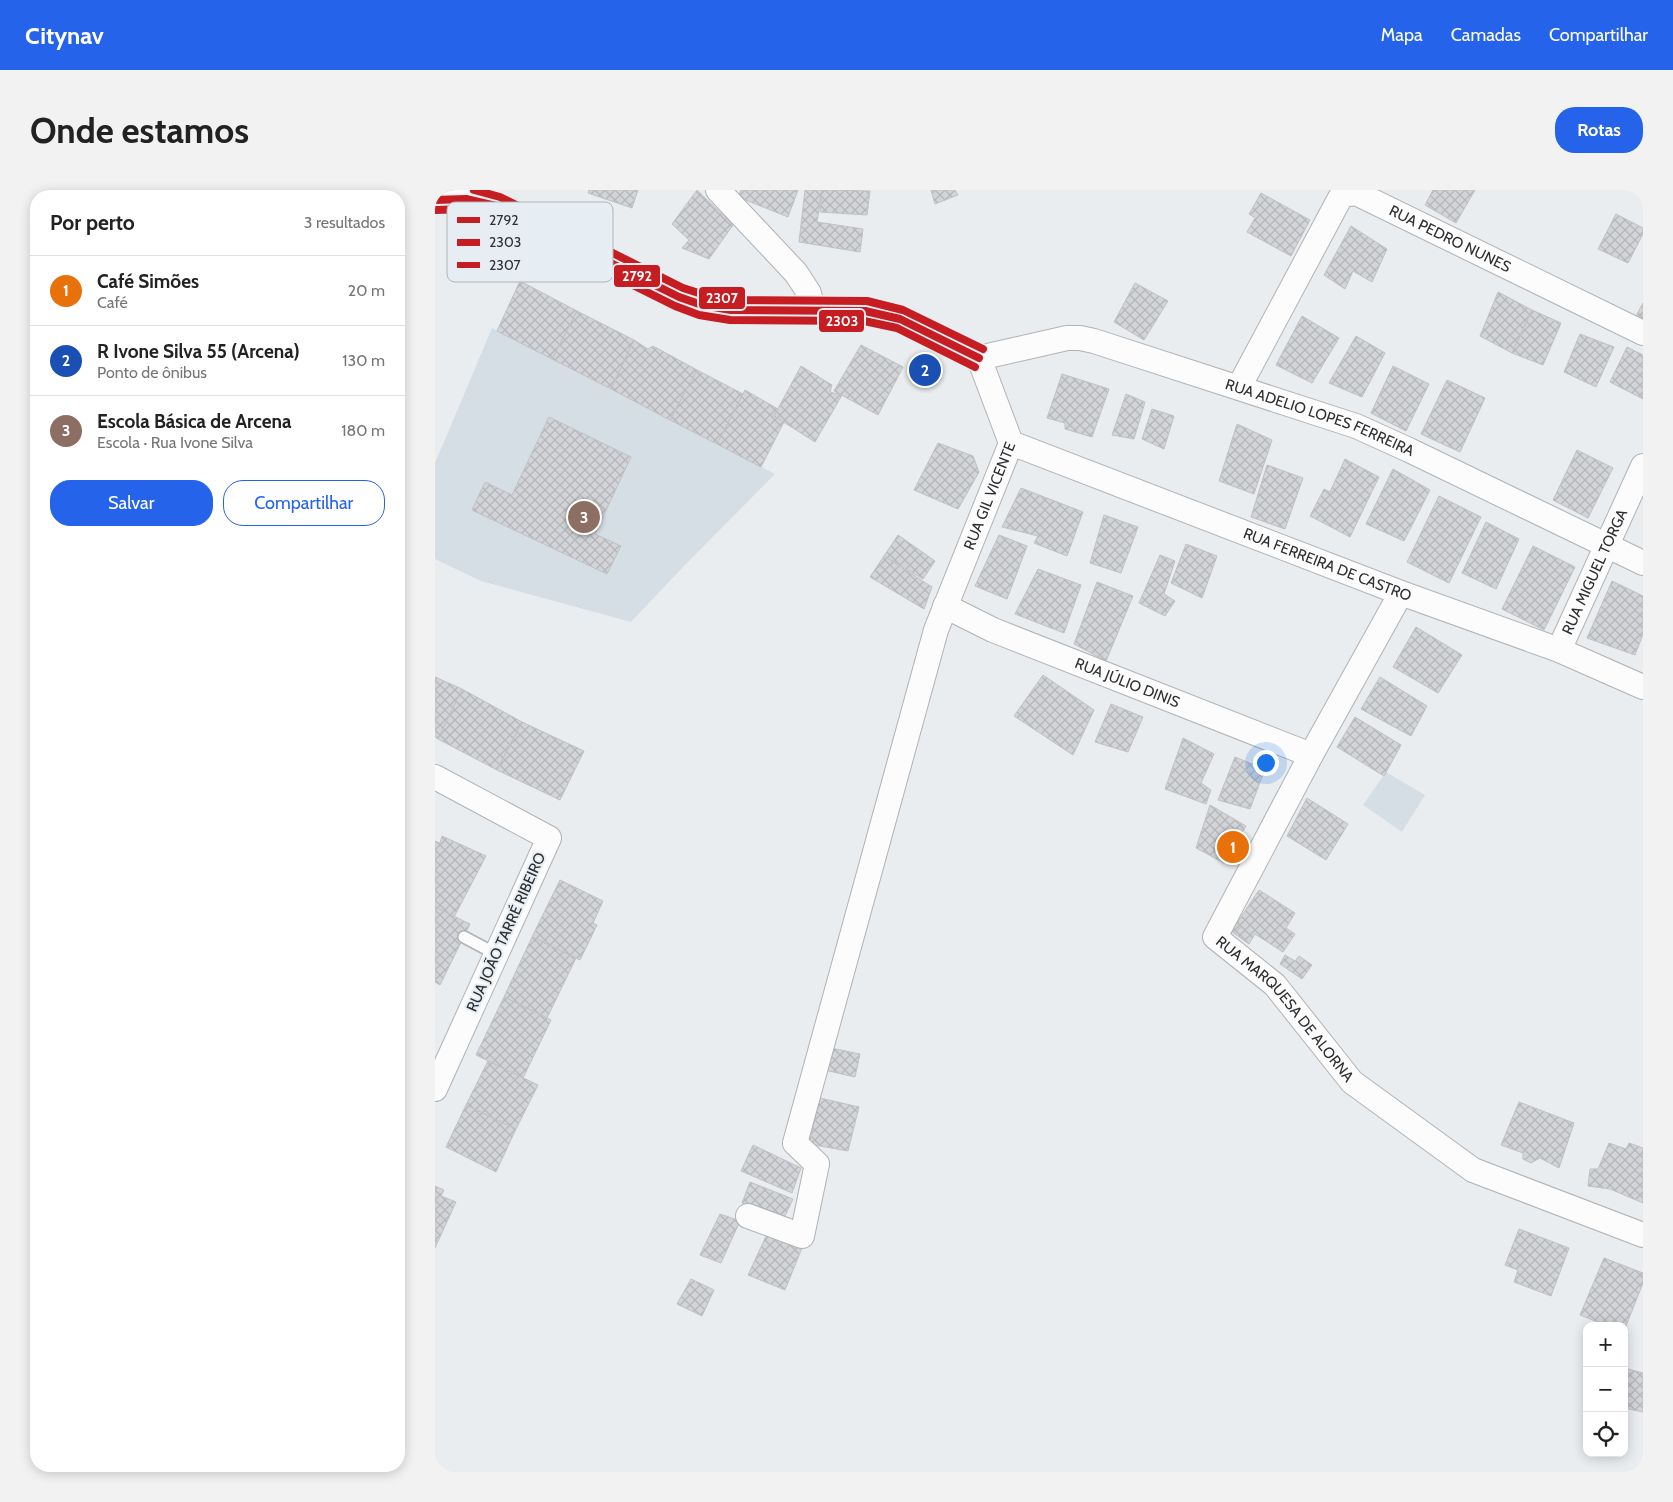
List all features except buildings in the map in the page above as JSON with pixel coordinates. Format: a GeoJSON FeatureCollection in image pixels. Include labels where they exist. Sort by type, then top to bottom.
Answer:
{"type":"FeatureCollection","features":[{"type":"Feature","properties":{"kind":"street"},"geometry":{"type":"LineString","coordinates":[[718,190],[799,277],[809,293],[813,311]]}},
{"type":"Feature","properties":{"kind":"street","name":"RUA PEDRO NUNES"},"geometry":{"type":"LineString","coordinates":[[1239,387],[1340,198],[1356,193],[1643,333]]}},
{"type":"Feature","properties":{"kind":"street"},"geometry":{"type":"LineString","coordinates":[[435,200],[469,198],[482,202]]}},
{"type":"Feature","properties":{"kind":"street"},"geometry":{"type":"LineString","coordinates":[[613,264],[679,297],[702,305],[731,310],[865,311],[900,319],[979,358]]}},
{"type":"Feature","properties":{"kind":"street","name":"RUA ADELIO LOPES FERREIRA"},"geometry":{"type":"LineString","coordinates":[[979,358],[1049,341],[1080,338],[1239,387],[1363,429],[1643,563]]}},
{"type":"Feature","properties":{"kind":"street","name":"RUA GIL VICENTE"},"geometry":{"type":"LineString","coordinates":[[748,1216],[802,1236],[817,1164],[795,1143],[936,630],[1011,442],[979,358]]}},
{"type":"Feature","properties":{"kind":"street","name":"RUA FERREIRA DE CASTRO"},"geometry":{"type":"LineString","coordinates":[[1011,442],[1401,593],[1559,650],[1643,687]]}},
{"type":"Feature","properties":{"kind":"street","name":"RUA MIGUEL TORGA"},"geometry":{"type":"LineString","coordinates":[[1559,650],[1643,466]]}},
{"type":"Feature","properties":{"kind":"street","name":"RUA MARQUESA DE ALORNA"},"geometry":{"type":"LineString","coordinates":[[1401,593],[1311,755],[1215,937],[1275,985],[1352,1082],[1473,1170],[1643,1235]]}},
{"type":"Feature","properties":{"kind":"street","name":"RUA JÚLIO DINIS"},"geometry":{"type":"LineString","coordinates":[[945,606],[993,630],[1311,755]]}},
{"type":"Feature","properties":{"kind":"street","name":"RUA JOÃO TARRÉ RIBEIRO"},"geometry":{"type":"LineString","coordinates":[[435,777],[549,838],[435,1089]]}},
{"type":"Feature","properties":{"kind":"lane"},"geometry":{"type":"LineString","coordinates":[[464,937],[496,954]]}},
{"type":"Feature","properties":{"kind":"shaded area"},"geometry":{"type":"Polygon","coordinates":[[[492,328],[775,474],[631,622],[481,581],[435,559],[435,463],[492,328]]]}},
{"type":"Feature","properties":{"kind":"shaded area"},"geometry":{"type":"Polygon","coordinates":[[[1386,772],[1425,795],[1402,832],[1363,805],[1386,772]]]}},
{"type":"Feature","properties":{"kind":"transit line","name":"2307"},"geometry":{"type":"LineString","coordinates":[[474,190],[500,197],[510,202]]}},
{"type":"Feature","properties":{"kind":"transit line","name":"2792"},"geometry":{"type":"LineString","coordinates":[[435,200],[466,199],[479,202]]}},
{"type":"Feature","properties":{"kind":"transit line","name":"2303"},"geometry":{"type":"LineString","coordinates":[[436,210],[447,210]]}},
{"type":"Feature","properties":{"kind":"transit line","name":"2307"},"geometry":{"type":"LineString","coordinates":[[613,253],[683,288],[705,295],[732,300],[867,301],[903,310],[983,349]]}},
{"type":"Feature","properties":{"kind":"transit line","name":"2792"},"geometry":{"type":"LineString","coordinates":[[613,264],[679,297],[702,305],[731,310],[865,311],[900,319],[979,358]]}},
{"type":"Feature","properties":{"kind":"transit line","name":"2303"},"geometry":{"type":"LineString","coordinates":[[613,275],[675,306],[699,315],[730,320],[864,321],[897,328],[975,367]]}},
{"type":"Feature","properties":{"kind":"place","name":"R Ivone Silva 55 (Arcena)"},"geometry":{"type":"Point","coordinates":[925,370]}},
{"type":"Feature","properties":{"kind":"place","name":"Escola Básica de Arcena"},"geometry":{"type":"Point","coordinates":[584,517]}},
{"type":"Feature","properties":{"kind":"place","name":"Café Simões"},"geometry":{"type":"Point","coordinates":[1233,847]}}]}
